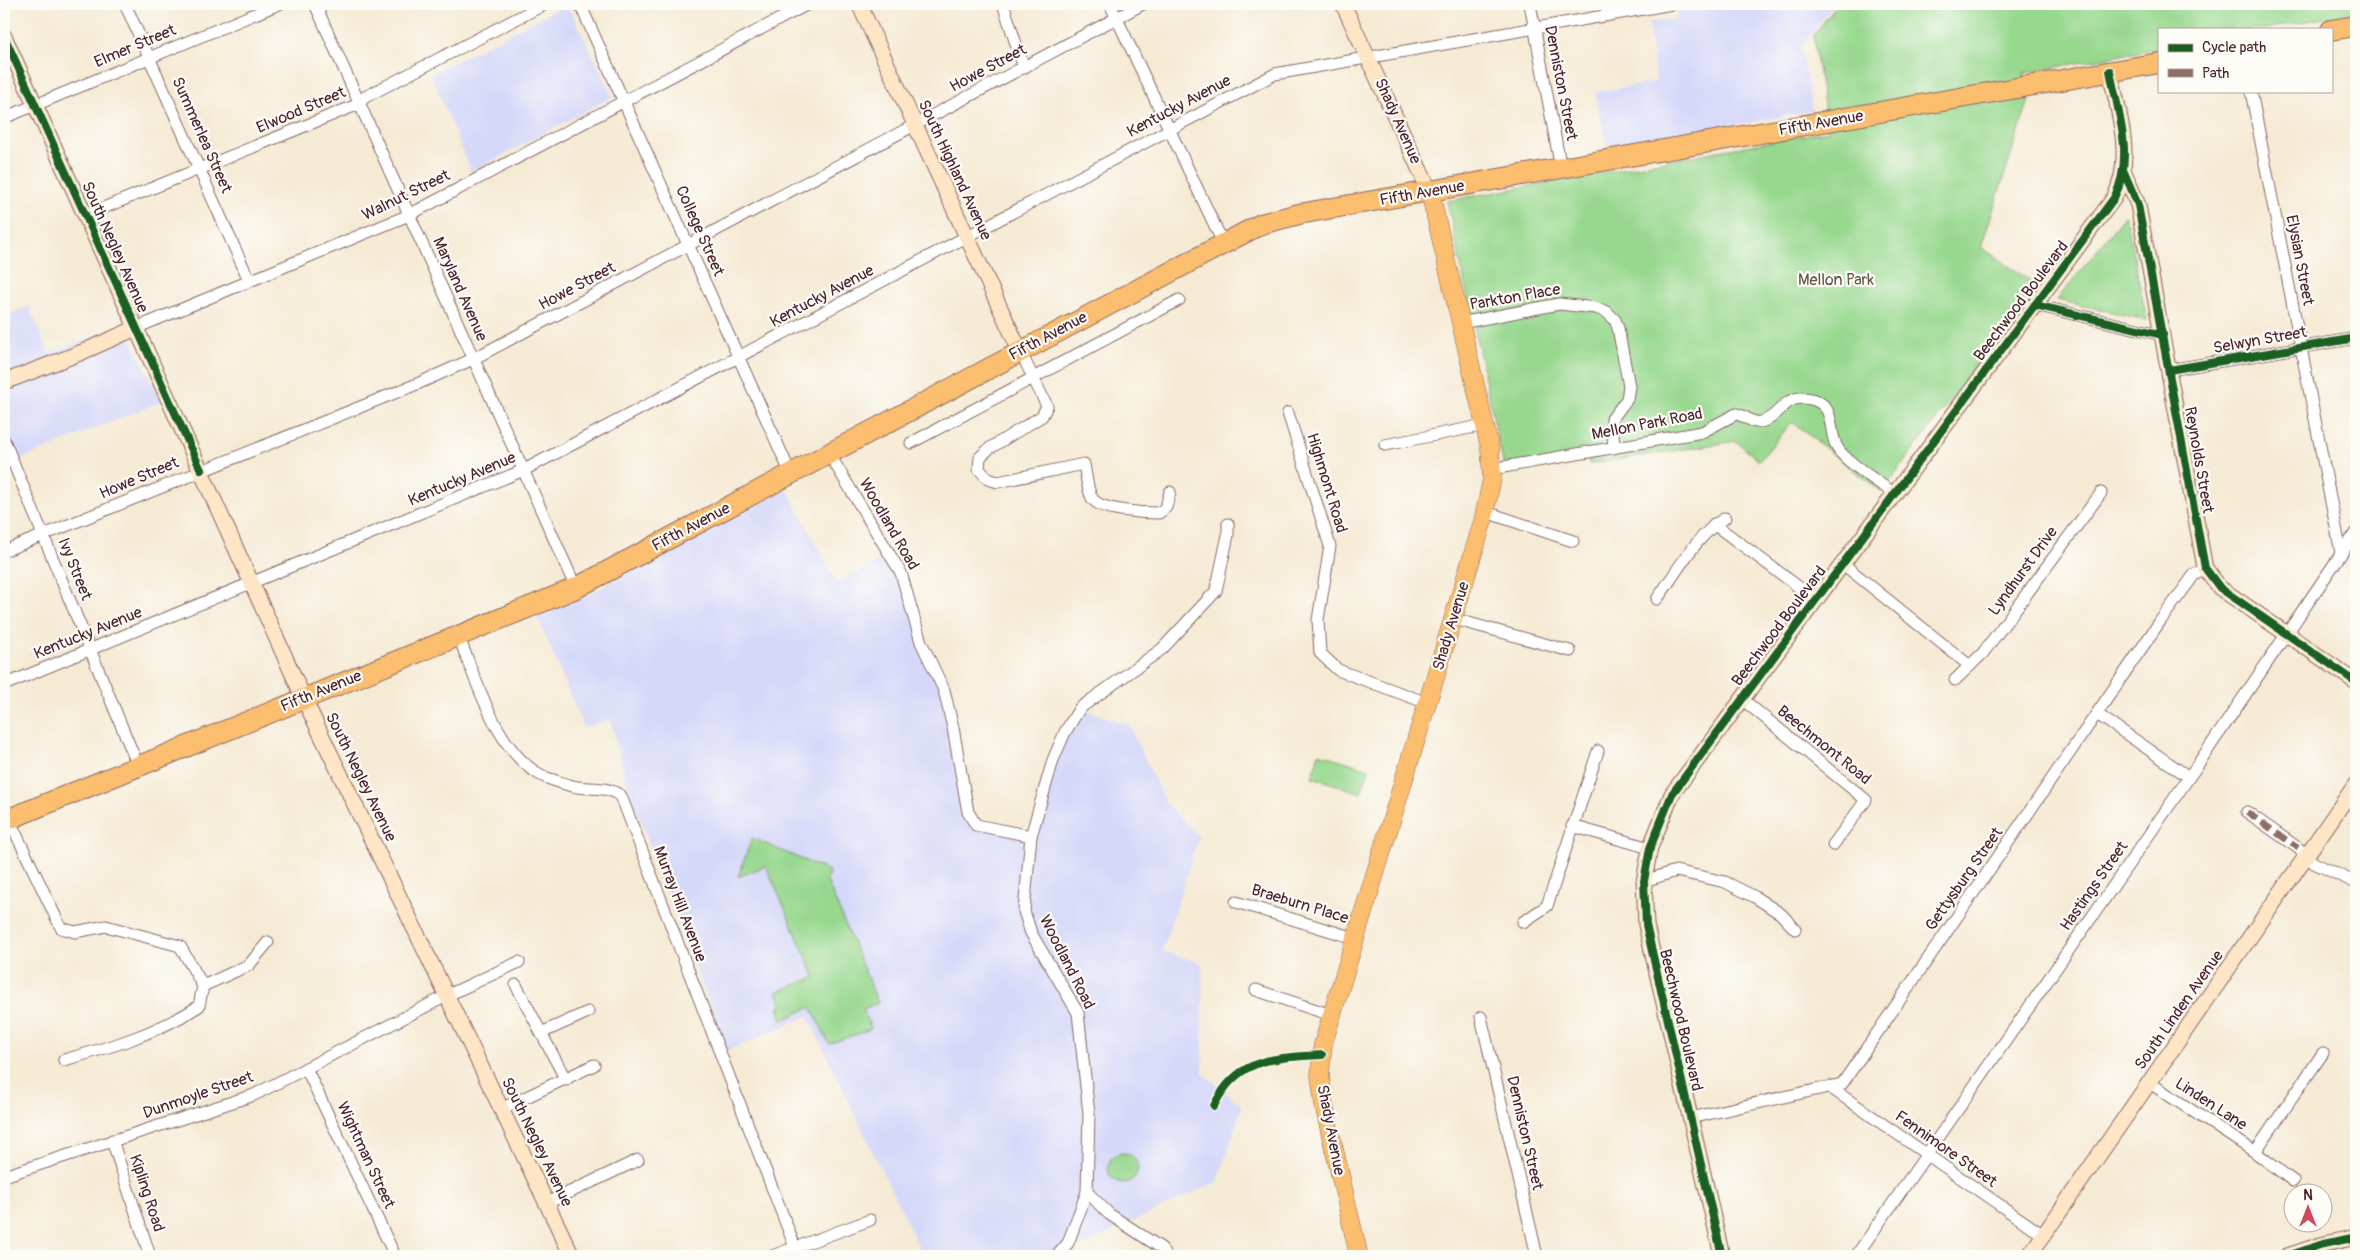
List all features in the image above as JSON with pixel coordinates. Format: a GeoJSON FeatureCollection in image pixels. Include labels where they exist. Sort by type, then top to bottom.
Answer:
{"type":"FeatureCollection","features":[{"type":"Feature","properties":{"kind":"highway"},"geometry":{"type":"LineString","coordinates":[[2332,30],[2356,26]]}},
{"type":"Feature","properties":{"kind":"highway","name":"Fifth Avenue"},"geometry":{"type":"LineString","coordinates":[[7,820],[576,588],[790,472],[1261,224],[1300,214],[2158,63]]}},
{"type":"Feature","properties":{"kind":"main road","name":"Shady Avenue"},"geometry":{"type":"LineString","coordinates":[[1359,1256],[1324,1106],[1321,1083],[1323,1044],[1354,938],[1454,619],[1492,489],[1492,469],[1485,425],[1430,192]]}},
{"type":"Feature","properties":{"kind":"street","name":"Summerlea Street"},"geometry":{"type":"LineString","coordinates":[[125,4],[249,280]]}},
{"type":"Feature","properties":{"kind":"street","name":"Elmer Street"},"geometry":{"type":"LineString","coordinates":[[4,118],[92,82],[148,56],[279,4]]}},
{"type":"Feature","properties":{"kind":"street","name":"Maryland Avenue"},"geometry":{"type":"LineString","coordinates":[[315,4],[576,588]]}},
{"type":"Feature","properties":{"kind":"street","name":"Elwood Street"},"geometry":{"type":"LineString","coordinates":[[86,215],[359,104],[365,97],[546,4]]}},
{"type":"Feature","properties":{"kind":"street","name":"College Street"},"geometry":{"type":"LineString","coordinates":[[580,4],[790,472]]}},
{"type":"Feature","properties":{"kind":"street","name":"Walnut Street"},"geometry":{"type":"LineString","coordinates":[[4,382],[72,356],[249,280],[409,215],[808,4]]}},
{"type":"Feature","properties":{"kind":"street","name":"South Highland Avenue"},"geometry":{"type":"LineString","coordinates":[[859,4],[1020,350]]}},
{"type":"Feature","properties":{"kind":"street"},"geometry":{"type":"LineString","coordinates":[[1003,4],[1024,68]]}},
{"type":"Feature","properties":{"kind":"street"},"geometry":{"type":"LineString","coordinates":[[1110,4],[1224,245]]}},
{"type":"Feature","properties":{"kind":"street","name":"Howe Street"},"geometry":{"type":"LineString","coordinates":[[4,551],[408,388],[473,359],[1143,4]]}},
{"type":"Feature","properties":{"kind":"street","name":"Shady Avenue"},"geometry":{"type":"LineString","coordinates":[[1344,4],[1430,192]]}},
{"type":"Feature","properties":{"kind":"street","name":"Denniston Street"},"geometry":{"type":"LineString","coordinates":[[1530,4],[1561,169]]}},
{"type":"Feature","properties":{"kind":"street","name":"Kentucky Avenue"},"geometry":{"type":"LineString","coordinates":[[4,685],[524,470],[1275,74],[1672,4]]}},
{"type":"Feature","properties":{"kind":"street","name":"South Negley Avenue"},"geometry":{"type":"LineString","coordinates":[[4,36],[304,699],[572,1256]]}},
{"type":"Feature","properties":{"kind":"street","name":"Beechwood Boulevard"},"geometry":{"type":"LineString","coordinates":[[1722,1256],[1646,924],[1644,881],[1650,848],[1672,794],[2109,206],[2119,189],[2124,172],[2124,144],[2110,71]]}},
{"type":"Feature","properties":{"kind":"street","name":"Elysian Street"},"geometry":{"type":"LineString","coordinates":[[2251,92],[2341,553]]}},
{"type":"Feature","properties":{"kind":"street","name":"Reynolds Street"},"geometry":{"type":"LineString","coordinates":[[2124,172],[2137,201],[2170,370],[2204,568],[2220,588],[2287,632],[2356,682]]}},
{"type":"Feature","properties":{"kind":"street"},"geometry":{"type":"LineString","coordinates":[[911,443],[1179,300]]}},
{"type":"Feature","properties":{"kind":"street","name":"Parkton Place"},"geometry":{"type":"LineString","coordinates":[[1461,323],[1564,303],[1596,308],[1611,315],[1618,328],[1629,386],[1627,399],[1612,419],[1611,427],[1614,448]]}},
{"type":"Feature","properties":{"kind":"street"},"geometry":{"type":"LineString","coordinates":[[2035,305],[2163,335]]}},
{"type":"Feature","properties":{"kind":"street","name":"Selwyn Street"},"geometry":{"type":"LineString","coordinates":[[2170,370],[2300,346],[2356,338]]}},
{"type":"Feature","properties":{"kind":"street"},"geometry":{"type":"LineString","coordinates":[[1020,350],[1047,406],[1042,416],[990,448],[980,457],[979,469],[988,478],[998,482],[1084,464],[1092,498],[1099,505],[1140,513],[1159,513],[1166,507],[1170,492]]}},
{"type":"Feature","properties":{"kind":"street","name":"Mellon Park Road"},"geometry":{"type":"LineString","coordinates":[[1492,469],[1702,432],[1734,415],[1740,415],[1755,422],[1763,422],[1788,402],[1804,398],[1815,401],[1827,410],[1832,424],[1834,440],[1839,452],[1895,494]]}},
{"type":"Feature","properties":{"kind":"street","name":"Highmont Road"},"geometry":{"type":"LineString","coordinates":[[1288,413],[1330,546],[1318,620],[1320,653],[1338,670],[1427,703]]}},
{"type":"Feature","properties":{"kind":"street"},"geometry":{"type":"LineString","coordinates":[[1385,445],[1485,425]]}},
{"type":"Feature","properties":{"kind":"street","name":"Ivy Street"},"geometry":{"type":"LineString","coordinates":[[4,440],[138,766]]}},
{"type":"Feature","properties":{"kind":"street","name":"Woodland Road"},"geometry":{"type":"LineString","coordinates":[[828,452],[901,573],[921,642],[944,690],[968,812],[976,825],[1031,836],[1024,911],[1031,933],[1078,1013],[1089,1114],[1087,1192],[1068,1243],[1057,1256]]}},
{"type":"Feature","properties":{"kind":"street","name":"Lyndhurst Drive"},"geometry":{"type":"LineString","coordinates":[[1954,680],[1983,653],[2101,493]]}},
{"type":"Feature","properties":{"kind":"street"},"geometry":{"type":"LineString","coordinates":[[1486,512],[1573,541]]}},
{"type":"Feature","properties":{"kind":"street"},"geometry":{"type":"LineString","coordinates":[[1657,599],[1702,538],[1714,524],[1725,518]]}},
{"type":"Feature","properties":{"kind":"street"},"geometry":{"type":"LineString","coordinates":[[1031,836],[1053,760],[1065,732],[1080,708],[1162,649],[1216,591],[1228,535],[1228,524]]}},
{"type":"Feature","properties":{"kind":"street"},"geometry":{"type":"LineString","coordinates":[[1714,524],[1816,600]]}},
{"type":"Feature","properties":{"kind":"street","name":"Hastings Street"},"geometry":{"type":"LineString","coordinates":[[1856,1256],[2189,777],[2356,532]]}},
{"type":"Feature","properties":{"kind":"street"},"geometry":{"type":"LineString","coordinates":[[1843,564],[1970,666]]}},
{"type":"Feature","properties":{"kind":"street","name":"Gettysburg Street"},"geometry":{"type":"LineString","coordinates":[[1690,1118],[1831,1088],[1842,1084],[2194,575],[2204,568]]}},
{"type":"Feature","properties":{"kind":"street"},"geometry":{"type":"LineString","coordinates":[[1454,619],[1570,651]]}},
{"type":"Feature","properties":{"kind":"street","name":"Murray Hill Avenue"},"geometry":{"type":"LineString","coordinates":[[458,636],[495,724],[506,742],[522,761],[546,777],[576,787],[613,790],[621,796],[796,1252]]}},
{"type":"Feature","properties":{"kind":"street","name":"Beechmont Road"},"geometry":{"type":"LineString","coordinates":[[1742,699],[1866,800],[1833,845]]}},
{"type":"Feature","properties":{"kind":"street"},"geometry":{"type":"LineString","coordinates":[[2097,714],[2189,777]]}},
{"type":"Feature","properties":{"kind":"street"},"geometry":{"type":"LineString","coordinates":[[1523,922],[1547,906],[1598,751]]}},
{"type":"Feature","properties":{"kind":"street","name":"South Linden Avenue"},"geometry":{"type":"LineString","coordinates":[[2029,1256],[2150,1083],[2303,852],[2356,784]]}},
{"type":"Feature","properties":{"kind":"street"},"geometry":{"type":"LineString","coordinates":[[2247,812],[2303,852],[2314,863],[2356,882]]}},
{"type":"Feature","properties":{"kind":"street"},"geometry":{"type":"LineString","coordinates":[[7,820],[61,928],[75,932],[106,926],[180,946],[203,986],[199,1006],[173,1023],[105,1049],[64,1060]]}},
{"type":"Feature","properties":{"kind":"street"},"geometry":{"type":"LineString","coordinates":[[1572,826],[1650,848]]}},
{"type":"Feature","properties":{"kind":"street"},"geometry":{"type":"LineString","coordinates":[[1644,881],[1676,870],[1724,882],[1755,897],[1781,914],[1794,929]]}},
{"type":"Feature","properties":{"kind":"street","name":"Braeburn Place"},"geometry":{"type":"LineString","coordinates":[[1236,902],[1354,938]]}},
{"type":"Feature","properties":{"kind":"street"},"geometry":{"type":"LineString","coordinates":[[203,986],[249,965],[268,942]]}},
{"type":"Feature","properties":{"kind":"street","name":"Dunmoyle Street"},"geometry":{"type":"LineString","coordinates":[[4,1176],[254,1095],[446,996],[519,962]]}},
{"type":"Feature","properties":{"kind":"street"},"geometry":{"type":"LineString","coordinates":[[516,985],[566,1080]]}},
{"type":"Feature","properties":{"kind":"street"},"geometry":{"type":"LineString","coordinates":[[1256,990],[1331,1015]]}},
{"type":"Feature","properties":{"kind":"street"},"geometry":{"type":"LineString","coordinates":[[541,1033],[588,1012]]}},
{"type":"Feature","properties":{"kind":"street","name":"Denniston Street"},"geometry":{"type":"LineString","coordinates":[[1481,1017],[1537,1256]]}},
{"type":"Feature","properties":{"kind":"street","name":"Linden Lane"},"geometry":{"type":"LineString","coordinates":[[2255,1152],[2323,1053]]}},
{"type":"Feature","properties":{"kind":"street"},"geometry":{"type":"LineString","coordinates":[[501,1109],[594,1066]]}},
{"type":"Feature","properties":{"kind":"street","name":"Wightman Street"},"geometry":{"type":"LineString","coordinates":[[306,1068],[395,1256]]}},
{"type":"Feature","properties":{"kind":"street","name":"Linden Lane"},"geometry":{"type":"LineString","coordinates":[[2150,1083],[2255,1152],[2293,1181]]}},
{"type":"Feature","properties":{"kind":"street","name":"Fennimore Street"},"geometry":{"type":"LineString","coordinates":[[1831,1088],[2043,1235]]}},
{"type":"Feature","properties":{"kind":"street","name":"Kipling Road"},"geometry":{"type":"LineString","coordinates":[[112,1140],[150,1256]]}},
{"type":"Feature","properties":{"kind":"street"},"geometry":{"type":"LineString","coordinates":[[547,1203],[638,1160]]}},
{"type":"Feature","properties":{"kind":"street"},"geometry":{"type":"LineString","coordinates":[[1087,1192],[1109,1214],[1161,1248],[1165,1256]]}},
{"type":"Feature","properties":{"kind":"street"},"geometry":{"type":"LineString","coordinates":[[772,1256],[796,1252],[870,1220]]}},
{"type":"Feature","properties":{"kind":"street"},"geometry":{"type":"LineString","coordinates":[[2287,1256],[2320,1245],[2356,1237]]}},
{"type":"Feature","properties":{"kind":"shaded area"},"geometry":{"type":"Polygon","coordinates":[[[567,4],[613,96],[471,172],[431,74],[567,4]]]}},
{"type":"Feature","properties":{"kind":"shaded area"},"geometry":{"type":"Polygon","coordinates":[[[1690,4],[1834,4],[1801,47],[1812,111],[1607,147],[1595,92],[1656,82],[1648,23],[1676,19],[1678,7],[1690,4]]]}},
{"type":"Feature","properties":{"kind":"shaded area"},"geometry":{"type":"Polygon","coordinates":[[[29,306],[49,354],[123,325],[162,401],[4,466],[4,317],[29,306]]]}},
{"type":"Feature","properties":{"kind":"shaded area"},"geometry":{"type":"Polygon","coordinates":[[[787,489],[837,583],[890,556],[944,690],[976,825],[1031,836],[1053,760],[1080,708],[1129,725],[1166,804],[1199,836],[1162,951],[1202,963],[1203,1073],[1242,1106],[1218,1181],[1061,1256],[923,1256],[808,1016],[727,1051],[627,785],[610,719],[584,728],[537,617],[584,597],[787,489]]]}},
{"type":"Feature","properties":{"kind":"green space","name":"Mellon Park"},"geometry":{"type":"Polygon","coordinates":[[[1837,4],[2356,4],[2356,12],[2271,28],[2158,28],[2158,48],[2024,73],[2029,100],[1981,247],[2036,285],[1882,492],[1792,422],[1759,461],[1736,441],[1589,464],[1587,458],[1505,472],[1447,201],[1828,131],[1813,36],[1837,4]]]}},
{"type":"Feature","properties":{"kind":"green space"},"geometry":{"type":"Polygon","coordinates":[[[2125,215],[2147,320],[2057,300],[2125,215]]]}},
{"type":"Feature","properties":{"kind":"green space"},"geometry":{"type":"Polygon","coordinates":[[[1319,753],[1369,769],[1361,793],[1312,777],[1319,753]]]}},
{"type":"Feature","properties":{"kind":"green space"},"geometry":{"type":"Polygon","coordinates":[[[752,838],[829,871],[827,881],[878,1003],[863,1009],[871,1029],[829,1044],[811,1007],[782,1020],[778,1008],[782,1006],[777,992],[815,977],[766,866],[738,877],[752,838]]]}},
{"type":"Feature","properties":{"kind":"green space"},"geometry":{"type":"Polygon","coordinates":[[[1123,1153],[1129,1154],[1137,1162],[1137,1174],[1129,1182],[1123,1183],[1117,1182],[1109,1174],[1108,1168],[1109,1162],[1117,1154],[1123,1153]]]}},
{"type":"Feature","properties":{"kind":"marked path"},"geometry":{"type":"LineString","coordinates":[[2247,812],[2298,848]]}},
{"type":"Feature","properties":{"kind":"cycle path"},"geometry":{"type":"LineString","coordinates":[[4,36],[201,470]]}},
{"type":"Feature","properties":{"kind":"cycle path"},"geometry":{"type":"LineString","coordinates":[[1722,1256],[1646,925],[1644,881],[1650,848],[1672,794],[2114,198],[2120,183],[2124,151],[2123,135],[2110,71]]}},
{"type":"Feature","properties":{"kind":"cycle path"},"geometry":{"type":"LineString","coordinates":[[2124,172],[2138,205],[2205,568],[2220,588],[2356,682]]}},
{"type":"Feature","properties":{"kind":"cycle path"},"geometry":{"type":"LineString","coordinates":[[2035,305],[2163,335]]}},
{"type":"Feature","properties":{"kind":"cycle path"},"geometry":{"type":"LineString","coordinates":[[2169,370],[2356,338]]}},
{"type":"Feature","properties":{"kind":"cycle path"},"geometry":{"type":"LineString","coordinates":[[1214,1106],[1223,1090],[1246,1069],[1259,1063],[1288,1057],[1322,1055]]}},
{"type":"Feature","properties":{"kind":"cycle path"},"geometry":{"type":"LineString","coordinates":[[2287,1256],[2320,1245],[2356,1237]]}}]}
